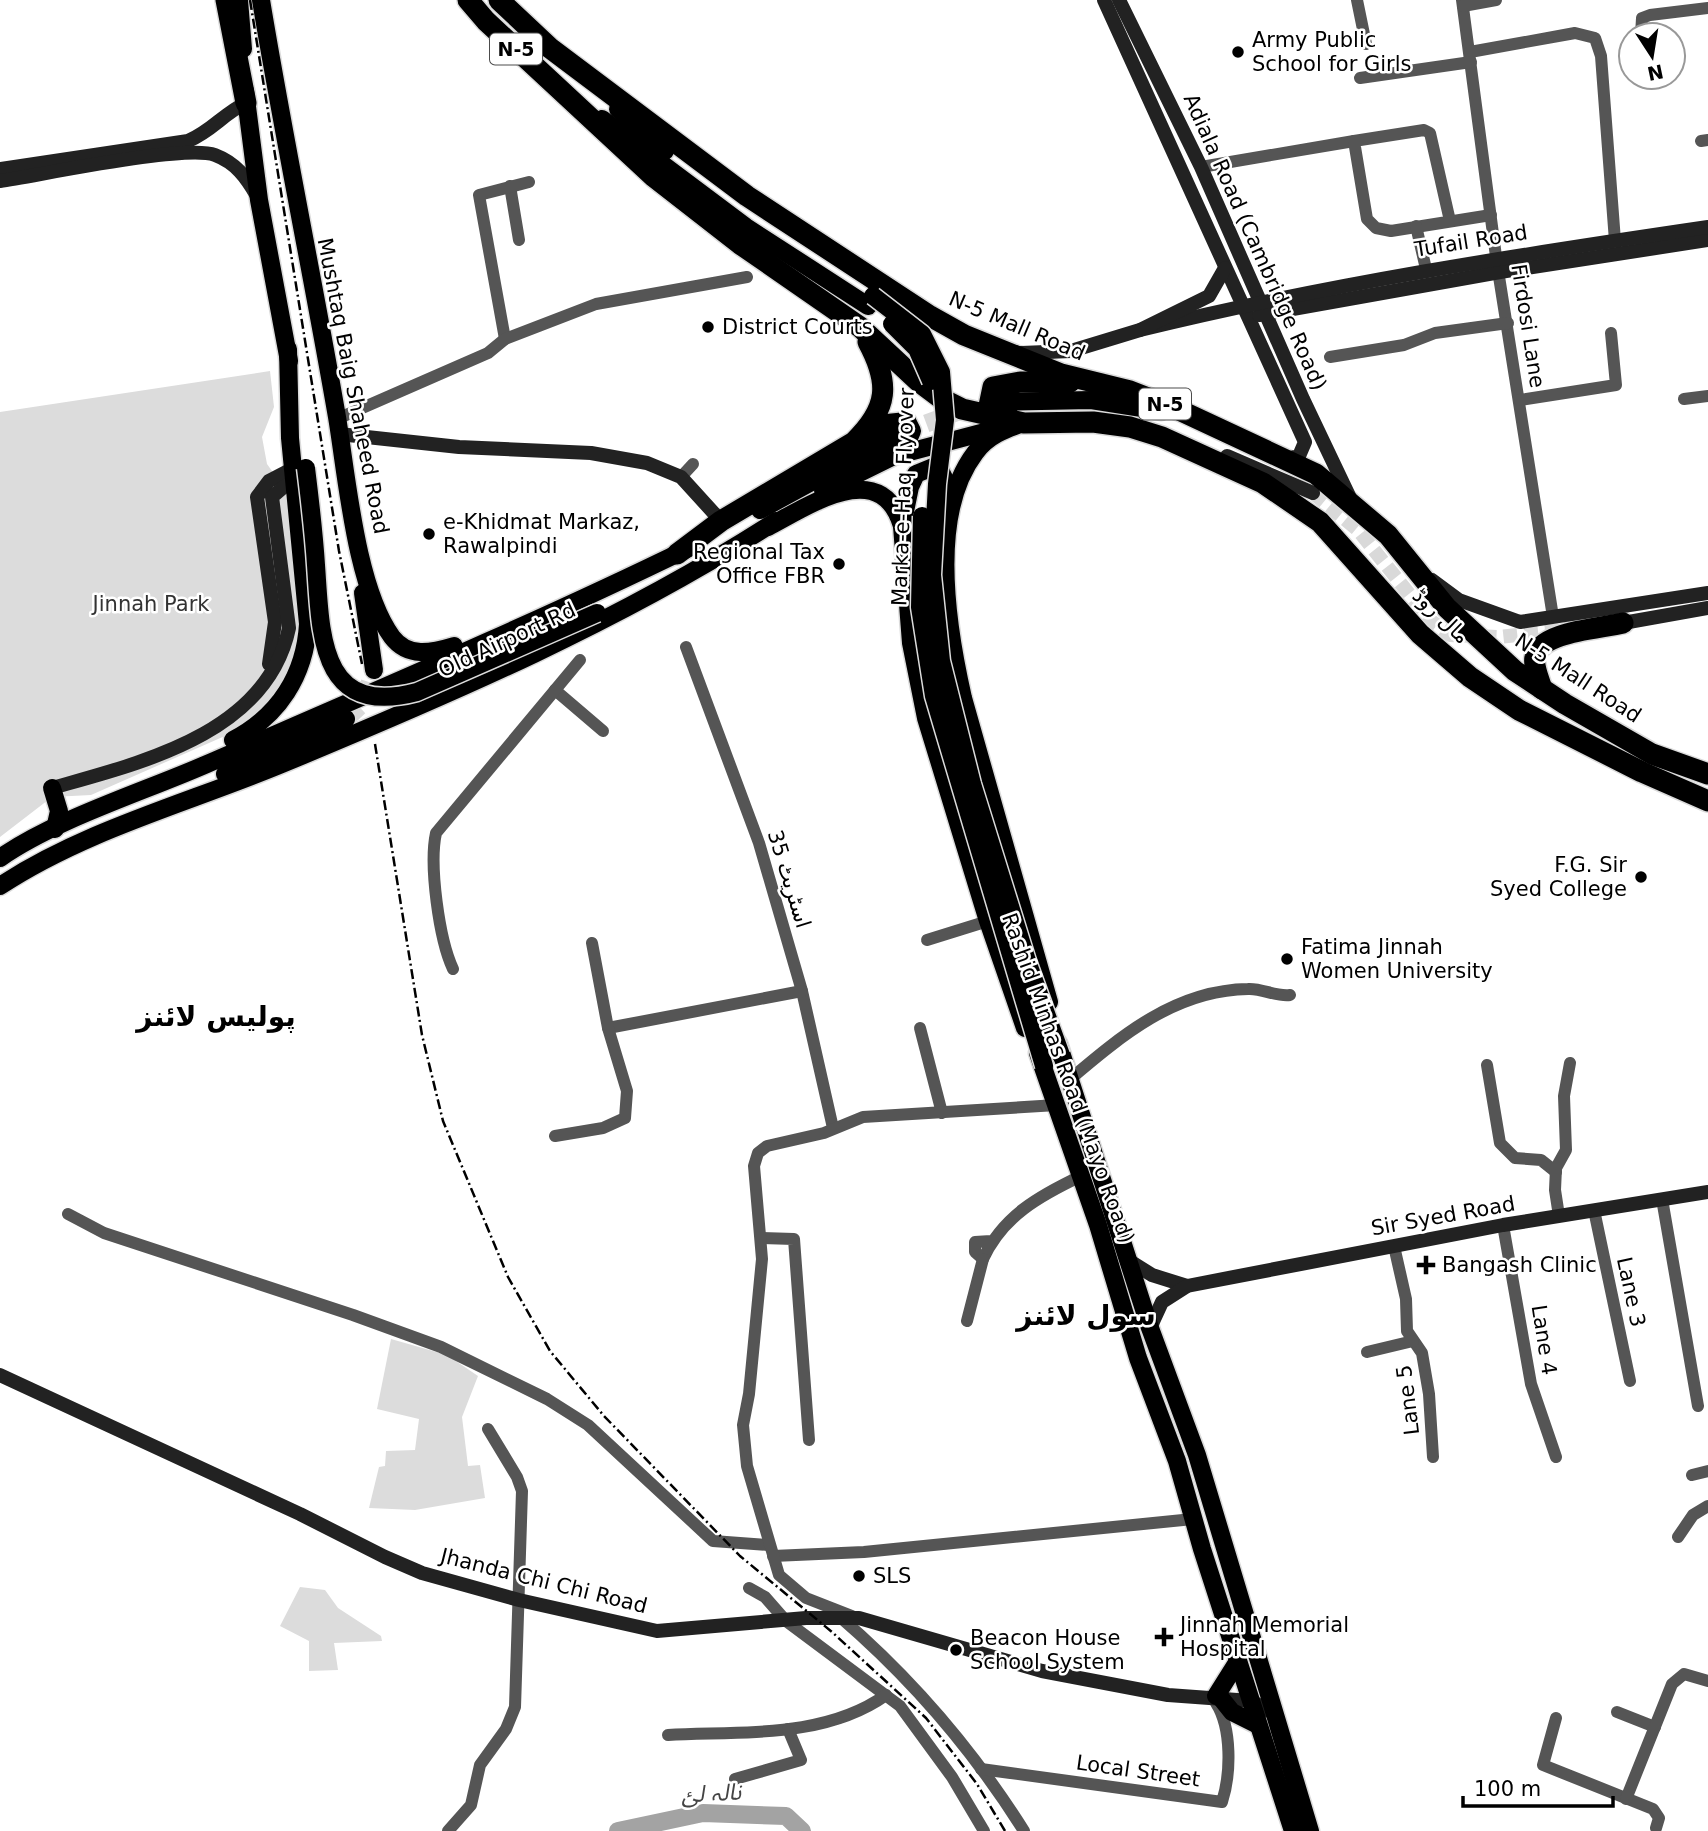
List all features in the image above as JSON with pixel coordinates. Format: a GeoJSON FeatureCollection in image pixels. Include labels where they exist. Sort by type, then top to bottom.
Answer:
{"type":"FeatureCollection","features":[{"type":"Feature","properties":{"kind":"highway"},"geometry":{"type":"LineString","coordinates":[[226,0],[246,103]]}},
{"type":"Feature","properties":{"kind":"highway","name":"N-5"},"geometry":{"type":"LineString","coordinates":[[468,0],[486,21],[567,95]]}},
{"type":"Feature","properties":{"kind":"highway","name":"N-5"},"geometry":{"type":"LineString","coordinates":[[499,0],[550,48],[589,78]]}},
{"type":"Feature","properties":{"kind":"highway","name":"N-5 Mall Road"},"geometry":{"type":"LineString","coordinates":[[589,78],[747,196],[930,316],[1002,351],[1085,382],[1130,391],[1316,474],[1388,535],[1447,608],[1515,671],[1647,763],[1708,774]]}},
{"type":"Feature","properties":{"kind":"highway"},"geometry":{"type":"LineString","coordinates":[[567,95],[608,137],[654,177],[740,244],[860,327],[918,382],[962,409],[1024,423]]}},
{"type":"Feature","properties":{"kind":"highway"},"geometry":{"type":"LineString","coordinates":[[677,554],[721,521],[854,442],[876,415],[884,381],[880,364],[860,327]]}},
{"type":"Feature","properties":{"kind":"highway"},"geometry":{"type":"LineString","coordinates":[[1024,423],[992,410],[988,400],[993,387],[1020,382],[1085,382]]}},
{"type":"Feature","properties":{"kind":"highway","name":"مال روڈ"},"geometry":{"type":"LineString","coordinates":[[1024,423],[1093,422],[1130,427],[1162,438],[1263,483],[1294,501],[1346,549],[1420,634],[1470,677],[1519,710],[1647,763],[1708,801]]}},
{"type":"Feature","properties":{"kind":"highway"},"geometry":{"type":"LineString","coordinates":[[1542,689],[1534,660],[1538,648],[1550,638],[1623,623]]}},
{"type":"Feature","properties":{"kind":"highway"},"geometry":{"type":"LineString","coordinates":[[1708,782],[1696,783],[1708,794]]}},
{"type":"Feature","properties":{"kind":"main road"},"geometry":{"type":"LineString","coordinates":[[239,0],[246,103],[259,200],[288,349],[322,641],[337,672],[365,695],[385,699],[417,692],[597,613],[670,585]]}},
{"type":"Feature","properties":{"kind":"main road","name":"Mushtaq Baig Shaheed Road"},"geometry":{"type":"LineString","coordinates":[[261,0],[338,426],[348,499],[370,591],[379,615],[393,638],[409,652],[433,652],[523,624]]}},
{"type":"Feature","properties":{"kind":"main road","name":"Adiala Road (Cambridge Road)"},"geometry":{"type":"LineString","coordinates":[[1104,0],[1305,442],[1299,456],[1282,458]]}},
{"type":"Feature","properties":{"kind":"main road","name":"Adiala Road (Cambridge Road)"},"geometry":{"type":"LineString","coordinates":[[1119,0],[1201,167],[1352,502]]}},
{"type":"Feature","properties":{"kind":"main road","name":"Marka-e-Haq Flyover"},"geometry":{"type":"LineString","coordinates":[[589,78],[645,135],[697,177],[870,301],[906,335],[926,365],[932,386],[933,422],[924,495],[920,607],[929,669],[949,752],[1044,1066]]}},
{"type":"Feature","properties":{"kind":"main road","name":"Marka-e-Haq Flyover"},"geometry":{"type":"LineString","coordinates":[[567,95],[624,134],[746,228],[922,334],[941,372],[945,420],[938,471],[932,575],[941,661],[976,796],[1034,981],[1061,1055]]}},
{"type":"Feature","properties":{"kind":"main road"},"geometry":{"type":"LineString","coordinates":[[0,169],[188,141],[207,133],[234,109],[246,103]]}},
{"type":"Feature","properties":{"kind":"main road"},"geometry":{"type":"LineString","coordinates":[[0,181],[201,152],[235,165],[246,176],[259,200]]}},
{"type":"Feature","properties":{"kind":"main road","name":"Tufail Road"},"geometry":{"type":"LineString","coordinates":[[1140,330],[1264,307],[1426,270],[1497,257],[1708,227]]}},
{"type":"Feature","properties":{"kind":"main road","name":"Tufail Road"},"geometry":{"type":"LineString","coordinates":[[1264,307],[1708,240]]}},
{"type":"Feature","properties":{"kind":"main road"},"geometry":{"type":"LineString","coordinates":[[1002,351],[1029,354],[1072,351],[1140,330],[1209,296],[1225,268]]}},
{"type":"Feature","properties":{"kind":"main road"},"geometry":{"type":"LineString","coordinates":[[995,402],[1091,400],[1138,406],[1200,420]]}},
{"type":"Feature","properties":{"kind":"main road"},"geometry":{"type":"LineString","coordinates":[[854,442],[887,423],[907,421],[912,432],[911,439],[894,456]]}},
{"type":"Feature","properties":{"kind":"main road","name":"Rashid Minhas Road (Mayo Road)"},"geometry":{"type":"LineString","coordinates":[[1024,423],[1002,431],[976,451],[962,477],[949,523],[946,593],[953,651],[979,759],[1040,969],[1061,1055],[1150,1328],[1197,1455],[1310,1831]]}},
{"type":"Feature","properties":{"kind":"main road","name":"Old Airport Rd"},"geometry":{"type":"LineString","coordinates":[[0,886],[62,850],[282,764],[610,618],[768,527],[833,484],[894,456],[1024,423]]}},
{"type":"Feature","properties":{"kind":"main road"},"geometry":{"type":"LineString","coordinates":[[338,426],[459,447],[591,453],[647,463],[681,477],[721,521]]}},
{"type":"Feature","properties":{"kind":"main road","name":"Old Airport Rd"},"geometry":{"type":"LineString","coordinates":[[0,858],[125,797],[417,672],[677,554],[901,433]]}},
{"type":"Feature","properties":{"kind":"main road"},"geometry":{"type":"LineString","coordinates":[[1162,438],[1217,453],[1313,493]]}},
{"type":"Feature","properties":{"kind":"main road"},"geometry":{"type":"LineString","coordinates":[[902,526],[910,487],[916,474],[933,467],[944,476],[949,523]]}},
{"type":"Feature","properties":{"kind":"main road"},"geometry":{"type":"LineString","coordinates":[[125,797],[182,764],[252,731],[292,687],[307,647],[308,624],[297,488],[300,468]]}},
{"type":"Feature","properties":{"kind":"main road"},"geometry":{"type":"LineString","coordinates":[[246,705],[270,662],[275,622],[257,497],[269,481],[300,468]]}},
{"type":"Feature","properties":{"kind":"main road"},"geometry":{"type":"LineString","coordinates":[[55,829],[59,811],[52,788],[117,771],[222,724],[246,705],[268,677],[286,642],[289,628],[272,497],[286,485],[297,488]]}},
{"type":"Feature","properties":{"kind":"main road","name":"Rashid Minhas Road (Mayo Road)"},"geometry":{"type":"LineString","coordinates":[[768,527],[829,494],[862,490],[888,496],[897,509],[902,526],[907,604],[916,676],[940,769],[1023,1024],[1044,1066],[1081,1176],[1293,1831]]}},
{"type":"Feature","properties":{"kind":"main road"},"geometry":{"type":"LineString","coordinates":[[348,499],[374,670]]}},
{"type":"Feature","properties":{"kind":"main road"},"geometry":{"type":"LineString","coordinates":[[1417,569],[1459,600],[1520,622],[1708,593]]}},
{"type":"Feature","properties":{"kind":"main road"},"geometry":{"type":"LineString","coordinates":[[1623,623],[1708,608]]}},
{"type":"Feature","properties":{"kind":"main road"},"geometry":{"type":"LineString","coordinates":[[417,672],[383,692],[381,700],[389,707],[435,698]]}},
{"type":"Feature","properties":{"kind":"main road"},"geometry":{"type":"LineString","coordinates":[[62,850],[346,719]]}},
{"type":"Feature","properties":{"kind":"main road","name":"Sir Syed Road"},"geometry":{"type":"LineString","coordinates":[[1150,1328],[1162,1302],[1187,1286],[1394,1245],[1708,1192]]}},
{"type":"Feature","properties":{"kind":"main road","name":"Sir Syed Road"},"geometry":{"type":"LineString","coordinates":[[1128,1260],[1161,1279],[1187,1286]]}},
{"type":"Feature","properties":{"kind":"main road","name":"Jhanda Chi Chi Road"},"geometry":{"type":"LineString","coordinates":[[0,1375],[300,1514],[385,1558],[422,1573],[519,1600],[657,1631],[840,1617],[859,1618],[1042,1671],[1168,1695],[1251,1701],[1275,1714]]}},
{"type":"Feature","properties":{"kind":"main road"},"geometry":{"type":"LineString","coordinates":[[1238,1661],[1216,1697],[1232,1712],[1258,1725]]}},
{"type":"Feature","properties":{"kind":"street"},"geometry":{"type":"LineString","coordinates":[[1357,0],[1366,44]]}},
{"type":"Feature","properties":{"kind":"street"},"geometry":{"type":"LineString","coordinates":[[1463,3],[1506,0]]}},
{"type":"Feature","properties":{"kind":"street","name":"Firdosi Lane"},"geometry":{"type":"LineString","coordinates":[[1463,3],[1497,257],[1553,617]]}},
{"type":"Feature","properties":{"kind":"street"},"geometry":{"type":"LineString","coordinates":[[1642,21],[1642,18],[1650,15],[1708,8]]}},
{"type":"Feature","properties":{"kind":"street"},"geometry":{"type":"LineString","coordinates":[[1360,78],[1471,57],[1574,33],[1595,38],[1601,56],[1615,241]]}},
{"type":"Feature","properties":{"kind":"street"},"geometry":{"type":"LineString","coordinates":[[1201,167],[1424,130],[1430,133],[1450,221]]}},
{"type":"Feature","properties":{"kind":"street"},"geometry":{"type":"LineString","coordinates":[[1354,141],[1367,219],[1376,228],[1391,231],[1491,215]]}},
{"type":"Feature","properties":{"kind":"street"},"geometry":{"type":"LineString","coordinates":[[505,339],[478,202],[479,195],[485,191],[529,182]]}},
{"type":"Feature","properties":{"kind":"street"},"geometry":{"type":"LineString","coordinates":[[510,186],[519,240]]}},
{"type":"Feature","properties":{"kind":"street"},"geometry":{"type":"LineString","coordinates":[[1416,226],[1426,270]]}},
{"type":"Feature","properties":{"kind":"street"},"geometry":{"type":"LineString","coordinates":[[338,426],[488,353],[505,339],[596,304],[747,278]]}},
{"type":"Feature","properties":{"kind":"street"},"geometry":{"type":"LineString","coordinates":[[1330,357],[1404,345],[1435,333],[1508,323]]}},
{"type":"Feature","properties":{"kind":"street"},"geometry":{"type":"LineString","coordinates":[[1520,400],[1616,385],[1611,332]]}},
{"type":"Feature","properties":{"kind":"street"},"geometry":{"type":"LineString","coordinates":[[1684,399],[1708,396]]}},
{"type":"Feature","properties":{"kind":"street"},"geometry":{"type":"LineString","coordinates":[[681,477],[693,464]]}},
{"type":"Feature","properties":{"kind":"street","name":"اسٹریٹ 35"},"geometry":{"type":"LineString","coordinates":[[686,647],[759,842],[802,991],[833,1128]]}},
{"type":"Feature","properties":{"kind":"street"},"geometry":{"type":"LineString","coordinates":[[453,969],[444,947],[439,916],[433,845],[436,833],[580,660]]}},
{"type":"Feature","properties":{"kind":"street"},"geometry":{"type":"LineString","coordinates":[[555,690],[603,731]]}},
{"type":"Feature","properties":{"kind":"street"},"geometry":{"type":"LineString","coordinates":[[927,940],[988,921]]}},
{"type":"Feature","properties":{"kind":"street"},"geometry":{"type":"LineString","coordinates":[[555,1136],[603,1128],[625,1118],[627,1090],[608,1028],[592,943]]}},
{"type":"Feature","properties":{"kind":"street"},"geometry":{"type":"LineString","coordinates":[[1069,1080],[1112,1044],[1172,1006],[1203,996],[1247,989],[1290,995]]}},
{"type":"Feature","properties":{"kind":"street"},"geometry":{"type":"LineString","coordinates":[[608,1028],[802,991]]}},
{"type":"Feature","properties":{"kind":"street"},"geometry":{"type":"LineString","coordinates":[[920,1028],[942,1113]]}},
{"type":"Feature","properties":{"kind":"street"},"geometry":{"type":"LineString","coordinates":[[1559,1216],[1556,1172],[1566,1150],[1564,1096],[1570,1063]]}},
{"type":"Feature","properties":{"kind":"street"},"geometry":{"type":"LineString","coordinates":[[1487,1065],[1500,1143],[1506,1152],[1515,1158],[1541,1160],[1556,1172]]}},
{"type":"Feature","properties":{"kind":"street"},"geometry":{"type":"LineString","coordinates":[[859,1618],[806,1598],[779,1576],[747,1465],[743,1425],[751,1380],[762,1238],[754,1166],[758,1153],[767,1146],[824,1133],[863,1117],[1057,1105]]}},
{"type":"Feature","properties":{"kind":"street"},"geometry":{"type":"LineString","coordinates":[[967,1321],[983,1259],[975,1252],[975,1242],[991,1241],[1006,1223],[1030,1202],[1081,1176]]}},
{"type":"Feature","properties":{"kind":"street"},"geometry":{"type":"LineString","coordinates":[[1662,1199],[1698,1406]]}},
{"type":"Feature","properties":{"kind":"street","name":"Lane 3"},"geometry":{"type":"LineString","coordinates":[[1594,1210],[1630,1381]]}},
{"type":"Feature","properties":{"kind":"street"},"geometry":{"type":"LineString","coordinates":[[68,1214],[104,1233],[354,1315],[441,1347],[547,1399],[588,1425],[713,1541],[771,1550],[864,1552],[1193,1519]]}},
{"type":"Feature","properties":{"kind":"street","name":"Lane 4"},"geometry":{"type":"LineString","coordinates":[[1503,1226],[1531,1384],[1556,1457]]}},
{"type":"Feature","properties":{"kind":"street"},"geometry":{"type":"LineString","coordinates":[[762,1238],[794,1239],[809,1440]]}},
{"type":"Feature","properties":{"kind":"street","name":"Lane 5"},"geometry":{"type":"LineString","coordinates":[[1394,1245],[1406,1299],[1406,1331],[1422,1353],[1429,1394],[1433,1457]]}},
{"type":"Feature","properties":{"kind":"street","name":"Lane 5"},"geometry":{"type":"LineString","coordinates":[[1367,1352],[1413,1341]]}},
{"type":"Feature","properties":{"kind":"street"},"geometry":{"type":"LineString","coordinates":[[448,1831],[471,1805],[480,1765],[512,1718],[518,1679],[522,1491],[517,1477],[488,1429]]}},
{"type":"Feature","properties":{"kind":"street"},"geometry":{"type":"LineString","coordinates":[[1692,1475],[1708,1472]]}},
{"type":"Feature","properties":{"kind":"street"},"geometry":{"type":"LineString","coordinates":[[1678,1537],[1693,1515],[1708,1506]]}},
{"type":"Feature","properties":{"kind":"street"},"geometry":{"type":"LineString","coordinates":[[749,1588],[765,1597],[786,1621],[900,1706],[952,1777],[984,1831]]}},
{"type":"Feature","properties":{"kind":"street"},"geometry":{"type":"LineString","coordinates":[[840,1617],[917,1689],[981,1769],[1024,1831]]}},
{"type":"Feature","properties":{"kind":"street"},"geometry":{"type":"LineString","coordinates":[[1626,1798],[1672,1684],[1678,1676],[1692,1674],[1708,1681]]}},
{"type":"Feature","properties":{"kind":"street"},"geometry":{"type":"LineString","coordinates":[[668,1735],[788,1729],[850,1716],[886,1695]]}},
{"type":"Feature","properties":{"kind":"street","name":"Local Street"},"geometry":{"type":"LineString","coordinates":[[981,1769],[1222,1802],[1228,1784],[1224,1716],[1216,1697]]}},
{"type":"Feature","properties":{"kind":"street"},"geometry":{"type":"LineString","coordinates":[[1617,1712],[1655,1727]]}},
{"type":"Feature","properties":{"kind":"street"},"geometry":{"type":"LineString","coordinates":[[1556,1718],[1542,1765],[1658,1812],[1656,1828]]}},
{"type":"Feature","properties":{"kind":"street"},"geometry":{"type":"LineString","coordinates":[[735,1779],[801,1760],[788,1729]]}},
{"type":"Feature","properties":{"kind":"green space","name":"Jinnah Park"},"geometry":{"type":"Polygon","coordinates":[[[270,371],[274,407],[262,437],[267,464],[287,492],[303,614],[293,660],[273,697],[243,728],[91,795],[52,797],[0,837],[0,412],[270,371]]]}},
{"type":"Feature","properties":{"kind":"green space"},"geometry":{"type":"Polygon","coordinates":[[[391,1339],[447,1355],[478,1376],[462,1417],[468,1466],[480,1465],[485,1498],[415,1510],[369,1508],[379,1467],[385,1466],[386,1451],[415,1450],[419,1419],[377,1409],[391,1339]]]}},
{"type":"Feature","properties":{"kind":"green space"},"geometry":{"type":"Polygon","coordinates":[[[300,1587],[325,1590],[338,1608],[381,1636],[382,1641],[334,1643],[338,1670],[309,1671],[309,1641],[280,1626],[300,1587]]]}},
{"type":"Feature","properties":{"kind":"waterway","name":"نالہ لئ"},"geometry":{"type":"LineString","coordinates":[[618,1831],[703,1813],[786,1816],[802,1831]]}},
{"type":"Feature","properties":{"kind":"tunnel"},"geometry":{"type":"LineString","coordinates":[[901,433],[957,412]]}},
{"type":"Feature","properties":{"kind":"tunnel"},"geometry":{"type":"LineString","coordinates":[[1313,493],[1358,530],[1430,620],[1450,635],[1499,637],[1562,630]]}},
{"type":"Feature","properties":{"kind":"tunnel"},"geometry":{"type":"LineString","coordinates":[[346,719],[363,703],[374,670]]}},
{"type":"Feature","properties":{"kind":"railway"},"geometry":{"type":"LineString","coordinates":[[250,0],[339,551],[362,664]]}},
{"type":"Feature","properties":{"kind":"railway"},"geometry":{"type":"LineString","coordinates":[[375,744],[422,1035],[443,1121],[508,1277],[550,1351],[604,1416],[740,1556],[832,1632],[926,1718],[977,1784],[1005,1831]]}},
{"type":"Feature","properties":{"kind":"place","name":"Army Public School for Girls"},"geometry":{"type":"Point","coordinates":[1238,52]}},
{"type":"Feature","properties":{"kind":"place","name":"District Courts"},"geometry":{"type":"Point","coordinates":[708,327]}},
{"type":"Feature","properties":{"kind":"place","name":"e-Khidmat Markaz, Rawalpindi"},"geometry":{"type":"Point","coordinates":[429,534]}},
{"type":"Feature","properties":{"kind":"place","name":"Regional Tax Office FBR"},"geometry":{"type":"Point","coordinates":[839,564]}},
{"type":"Feature","properties":{"kind":"place","name":"F.G. Sir Syed College"},"geometry":{"type":"Point","coordinates":[1641,877]}},
{"type":"Feature","properties":{"kind":"place","name":"Fatima Jinnah Women University"},"geometry":{"type":"Point","coordinates":[1287,959]}},
{"type":"Feature","properties":{"kind":"place","name":"Bangash Clinic"},"geometry":{"type":"Point","coordinates":[1426,1265]}},
{"type":"Feature","properties":{"kind":"place","name":"SLS"},"geometry":{"type":"Point","coordinates":[859,1576]}},
{"type":"Feature","properties":{"kind":"place","name":"Jinnah Memorial Hospital"},"geometry":{"type":"Point","coordinates":[1164,1637]}},
{"type":"Feature","properties":{"kind":"place","name":"Beacon House School System"},"geometry":{"type":"Point","coordinates":[956,1650]}},
{"type":"Feature","properties":{"kind":"district","name":"پولیس لائنز"},"geometry":{"type":"Point","coordinates":[216,1016]}},
{"type":"Feature","properties":{"kind":"district","name":"سول لائنز"},"geometry":{"type":"Point","coordinates":[1086,1315]}}]}
